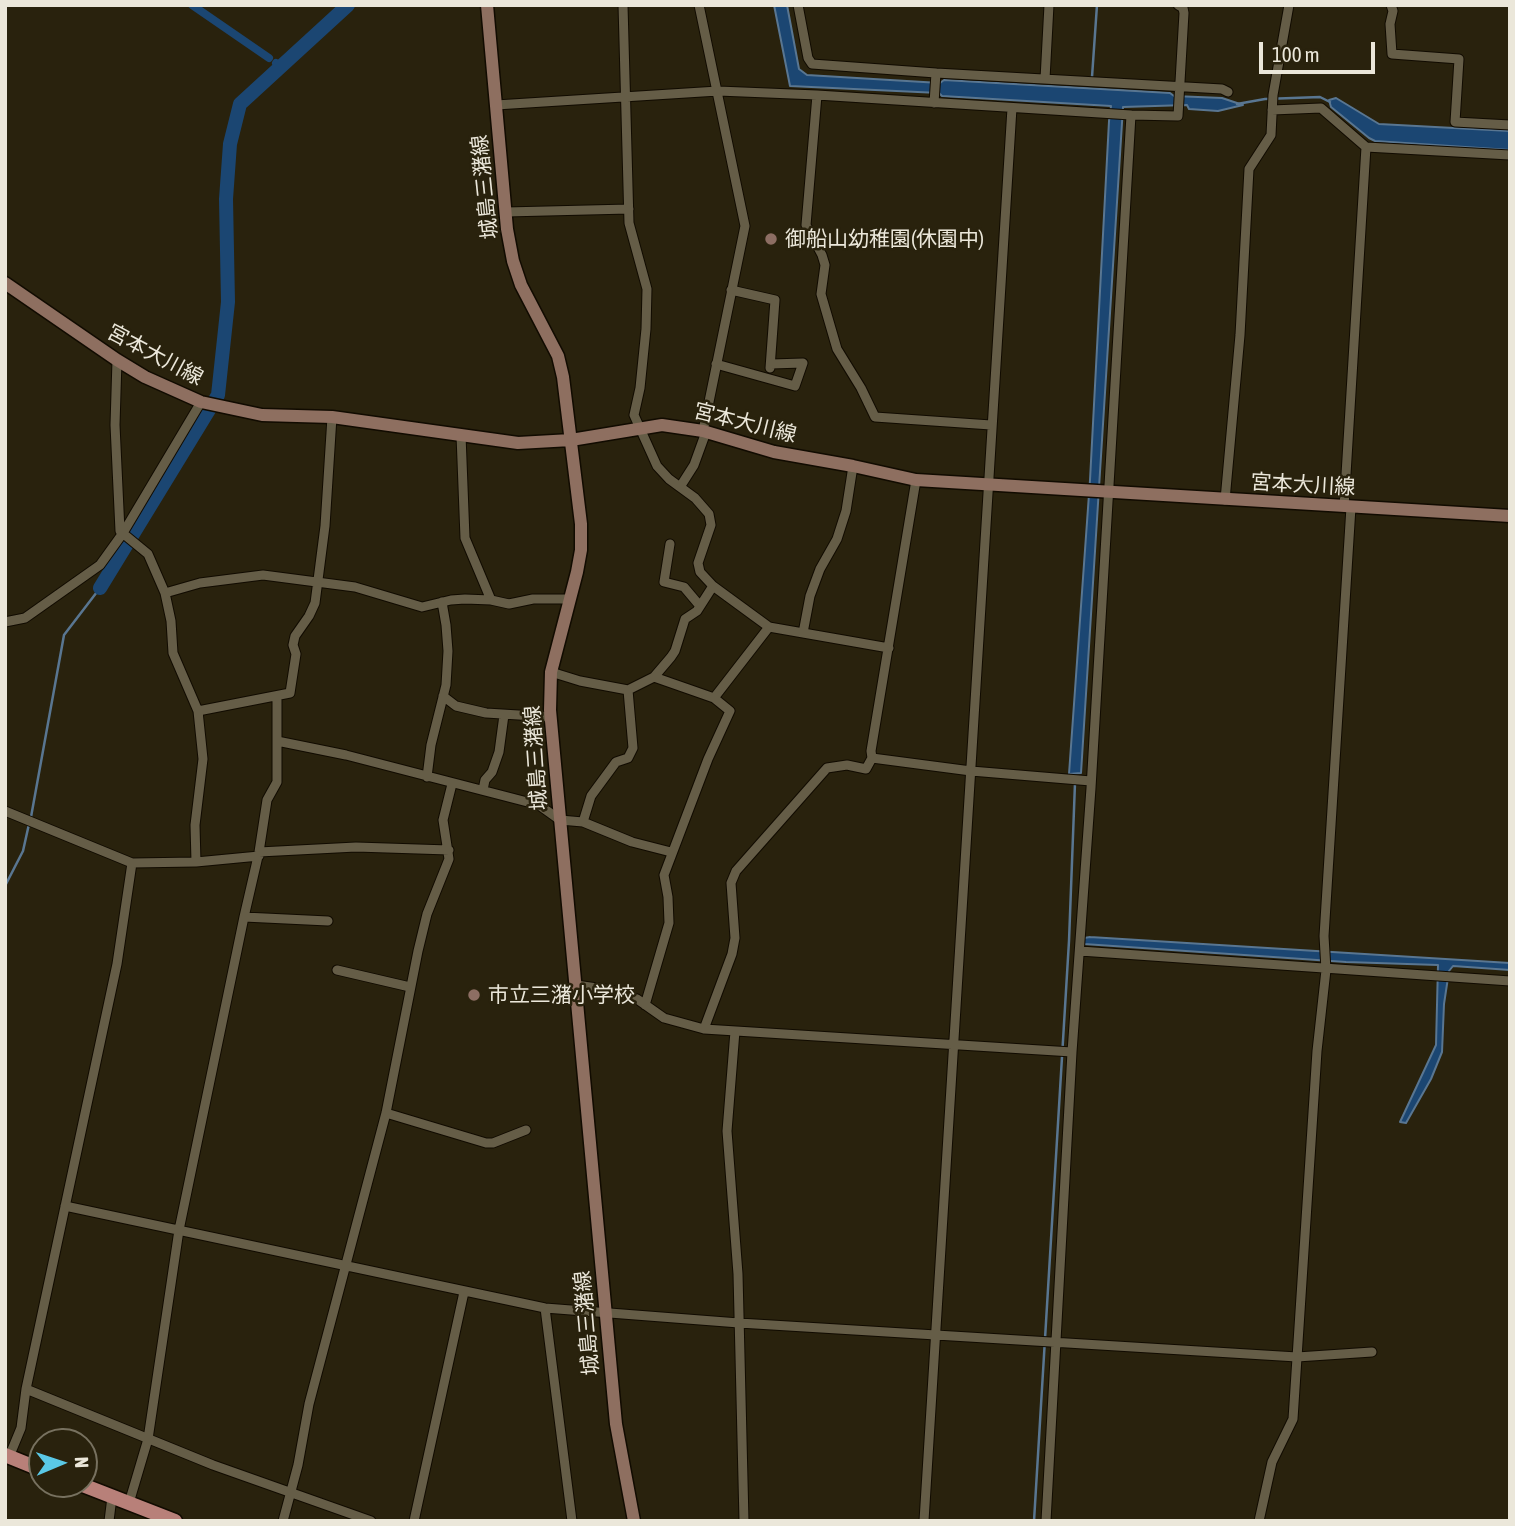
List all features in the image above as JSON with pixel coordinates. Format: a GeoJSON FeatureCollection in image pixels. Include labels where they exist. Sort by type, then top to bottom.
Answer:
{"type":"FeatureCollection","features":[{"type":"Feature","properties":{"kind":"main road","name":"城島三潴線"},"geometry":{"type":"LineString","coordinates":[[487,5],[513,261],[521,285],[558,356],[563,377],[580,524],[581,550],[551,672],[551,717],[616,1424],[634,1521]]}},
{"type":"Feature","properties":{"kind":"main road","name":"宮本大川線"},"geometry":{"type":"LineString","coordinates":[[5,283],[145,377],[204,402],[262,415],[332,417],[518,443],[571,440],[662,425],[704,431],[774,452],[916,480],[1510,516]]}},
{"type":"Feature","properties":{"kind":"main road"},"geometry":{"type":"LineString","coordinates":[[7,1456],[28,1464]]}},
{"type":"Feature","properties":{"kind":"main road"},"geometry":{"type":"LineString","coordinates":[[98,1491],[175,1521]]}},
{"type":"Feature","properties":{"kind":"street"},"geometry":{"type":"LineString","coordinates":[[623,5],[629,209],[634,245],[647,289],[646,329],[635,415],[640,428],[657,466],[695,498],[709,514],[711,525],[698,563],[700,572],[712,586],[769,627],[890,648]]}},
{"type":"Feature","properties":{"kind":"street"},"geometry":{"type":"LineString","coordinates":[[680,487],[694,465],[704,431],[745,226],[699,5]]}},
{"type":"Feature","properties":{"kind":"street"},"geometry":{"type":"LineString","coordinates":[[798,5],[808,58],[812,64],[936,77],[1045,79],[1180,90],[1222,89],[1228,92]]}},
{"type":"Feature","properties":{"kind":"street"},"geometry":{"type":"LineString","coordinates":[[1045,79],[1049,5]]}},
{"type":"Feature","properties":{"kind":"street"},"geometry":{"type":"LineString","coordinates":[[496,105],[718,91],[934,99],[1012,108],[1178,116],[1184,13],[1183,8],[1178,5]]}},
{"type":"Feature","properties":{"kind":"street"},"geometry":{"type":"LineString","coordinates":[[1226,500],[1240,335],[1249,169],[1271,135],[1272,103],[1289,5]]}},
{"type":"Feature","properties":{"kind":"street"},"geometry":{"type":"LineString","coordinates":[[1391,5],[1394,11],[1390,24],[1392,54],[1459,59],[1455,122],[1510,125]]}},
{"type":"Feature","properties":{"kind":"street"},"geometry":{"type":"LineString","coordinates":[[934,99],[936,77]]}},
{"type":"Feature","properties":{"kind":"street"},"geometry":{"type":"LineString","coordinates":[[817,95],[806,225],[825,265],[821,294],[836,349],[861,388],[875,417],[991,425]]}},
{"type":"Feature","properties":{"kind":"street"},"geometry":{"type":"LineString","coordinates":[[1272,103],[1321,108],[1366,147],[1510,155]]}},
{"type":"Feature","properties":{"kind":"street"},"geometry":{"type":"LineString","coordinates":[[924,1521],[1012,108]]}},
{"type":"Feature","properties":{"kind":"street"},"geometry":{"type":"LineString","coordinates":[[1046,1521],[1072,1052],[1091,781],[1127,115]]}},
{"type":"Feature","properties":{"kind":"street"},"geometry":{"type":"LineString","coordinates":[[1259,1521],[1272,1462],[1293,1419],[1325,967],[1366,147]]}},
{"type":"Feature","properties":{"kind":"street"},"geometry":{"type":"LineString","coordinates":[[506,212],[629,209]]}},
{"type":"Feature","properties":{"kind":"street"},"geometry":{"type":"LineString","coordinates":[[731,290],[775,300],[768,379]]}},
{"type":"Feature","properties":{"kind":"street"},"geometry":{"type":"LineString","coordinates":[[117,360],[115,425],[120,531],[148,554],[165,593],[171,621],[173,653],[198,711],[203,760],[195,825],[196,862]]}},
{"type":"Feature","properties":{"kind":"street"},"geometry":{"type":"LineString","coordinates":[[716,364],[794,386],[803,363],[771,364]]}},
{"type":"Feature","properties":{"kind":"street"},"geometry":{"type":"LineString","coordinates":[[5,622],[24,618],[82,576],[94,572],[123,533],[204,402]]}},
{"type":"Feature","properties":{"kind":"street"},"geometry":{"type":"LineString","coordinates":[[198,711],[290,693],[296,654],[295,636],[314,603],[324,526],[332,417]]}},
{"type":"Feature","properties":{"kind":"street"},"geometry":{"type":"LineString","coordinates":[[461,435],[465,538],[491,600]]}},
{"type":"Feature","properties":{"kind":"street"},"geometry":{"type":"LineString","coordinates":[[803,633],[810,596],[820,569],[837,539],[846,511],[853,466]]}},
{"type":"Feature","properties":{"kind":"street"},"geometry":{"type":"LineString","coordinates":[[704,1029],[732,954],[735,938],[731,883],[736,870],[827,768],[847,765],[866,769],[872,758],[916,480]]}},
{"type":"Feature","properties":{"kind":"street"},"geometry":{"type":"LineString","coordinates":[[670,544],[664,582],[684,587],[700,606]]}},
{"type":"Feature","properties":{"kind":"street"},"geometry":{"type":"LineString","coordinates":[[165,593],[200,583],[263,575],[355,587],[422,607],[442,602],[491,600],[509,604],[533,598],[570,599]]}},
{"type":"Feature","properties":{"kind":"street"},"geometry":{"type":"LineString","coordinates":[[551,672],[580,681],[628,690],[654,677],[675,651],[685,619],[700,606],[712,586]]}},
{"type":"Feature","properties":{"kind":"street"},"geometry":{"type":"LineString","coordinates":[[427,777],[431,745],[446,685],[448,651],[442,602]]}},
{"type":"Feature","properties":{"kind":"street"},"geometry":{"type":"LineString","coordinates":[[714,698],[769,627]]}},
{"type":"Feature","properties":{"kind":"street"},"geometry":{"type":"LineString","coordinates":[[645,1005],[669,923],[664,876],[708,759],[730,711],[714,698],[654,677]]}},
{"type":"Feature","properties":{"kind":"street"},"geometry":{"type":"LineString","coordinates":[[583,822],[591,796],[616,762],[628,758],[633,748],[628,690]]}},
{"type":"Feature","properties":{"kind":"street"},"geometry":{"type":"LineString","coordinates":[[129,1503],[148,1438],[179,1230],[259,854],[267,800],[277,782],[277,696]]}},
{"type":"Feature","properties":{"kind":"street"},"geometry":{"type":"LineString","coordinates":[[443,696],[456,706],[468,710],[551,717]]}},
{"type":"Feature","properties":{"kind":"street"},"geometry":{"type":"LineString","coordinates":[[483,790],[485,779],[492,772],[499,752],[504,715]]}},
{"type":"Feature","properties":{"kind":"street"},"geometry":{"type":"LineString","coordinates":[[277,741],[346,755],[540,806],[560,820],[583,822],[632,842],[671,852]]}},
{"type":"Feature","properties":{"kind":"street"},"geometry":{"type":"LineString","coordinates":[[872,758],[971,771],[1091,781]]}},
{"type":"Feature","properties":{"kind":"street"},"geometry":{"type":"LineString","coordinates":[[283,1521],[298,1465],[309,1404],[386,1113],[427,914],[449,859],[443,820],[452,785]]}},
{"type":"Feature","properties":{"kind":"street"},"geometry":{"type":"LineString","coordinates":[[5,811],[132,863],[196,862],[356,847],[449,850]]}},
{"type":"Feature","properties":{"kind":"street"},"geometry":{"type":"LineString","coordinates":[[7,1456],[21,1428],[26,1389],[117,964],[132,863]]}},
{"type":"Feature","properties":{"kind":"street"},"geometry":{"type":"LineString","coordinates":[[244,917],[328,921]]}},
{"type":"Feature","properties":{"kind":"street"},"geometry":{"type":"LineString","coordinates":[[1081,944],[1510,981]]}},
{"type":"Feature","properties":{"kind":"street"},"geometry":{"type":"LineString","coordinates":[[337,970],[410,987]]}},
{"type":"Feature","properties":{"kind":"street"},"geometry":{"type":"LineString","coordinates":[[576,985],[611,990],[637,999],[664,1018],[704,1029],[1072,1052]]}},
{"type":"Feature","properties":{"kind":"street"},"geometry":{"type":"LineString","coordinates":[[735,1031],[727,1131],[738,1274],[744,1521]]}},
{"type":"Feature","properties":{"kind":"street"},"geometry":{"type":"LineString","coordinates":[[386,1113],[486,1143],[494,1143],[526,1130]]}},
{"type":"Feature","properties":{"kind":"street"},"geometry":{"type":"LineString","coordinates":[[65,1206],[545,1308],[739,1324],[1297,1357],[1372,1352]]}},
{"type":"Feature","properties":{"kind":"street"},"geometry":{"type":"LineString","coordinates":[[414,1521],[464,1292]]}},
{"type":"Feature","properties":{"kind":"street"},"geometry":{"type":"LineString","coordinates":[[545,1308],[572,1521]]}},
{"type":"Feature","properties":{"kind":"street"},"geometry":{"type":"LineString","coordinates":[[26,1389],[289,1493],[371,1521]]}},
{"type":"Feature","properties":{"kind":"street"},"geometry":{"type":"LineString","coordinates":[[109,1521],[112,1497]]}},
{"type":"Feature","properties":{"kind":"water"},"geometry":{"type":"Polygon","coordinates":[[[774,5],[787,5],[799,69],[807,75],[1170,93],[1174,96],[1222,98],[1243,105],[1218,111],[1189,109],[1187,105],[1123,107],[1081,773],[1069,774],[1090,480],[1111,106],[942,96],[939,93],[790,86],[774,5]]]}},
{"type":"Feature","properties":{"kind":"water"},"geometry":{"type":"Polygon","coordinates":[[[1336,98],[1379,124],[1510,131],[1510,150],[1375,141],[1331,107],[1329,100],[1336,98]]]}},
{"type":"Feature","properties":{"kind":"water"},"geometry":{"type":"Polygon","coordinates":[[[1084,938],[1510,963],[1510,970],[1453,966],[1449,971],[1444,1004],[1442,1052],[1431,1079],[1406,1123],[1400,1122],[1436,1045],[1438,965],[1346,962],[1084,944],[1084,938]]]}},
{"type":"Feature","properties":{"kind":"waterway"},"geometry":{"type":"LineString","coordinates":[[192,5],[269,58]]}},
{"type":"Feature","properties":{"kind":"waterway"},"geometry":{"type":"LineString","coordinates":[[100,588],[218,395],[228,302],[226,199],[230,144],[240,104],[348,5]]}},
{"type":"Feature","properties":{"kind":"waterway"},"geometry":{"type":"LineString","coordinates":[[1092,77],[1097,5]]}},
{"type":"Feature","properties":{"kind":"waterway"},"geometry":{"type":"LineString","coordinates":[[276,63],[281,66]]}},
{"type":"Feature","properties":{"kind":"waterway"},"geometry":{"type":"LineString","coordinates":[[1237,104],[1265,99],[1320,97],[1330,102]]}},
{"type":"Feature","properties":{"kind":"waterway"},"geometry":{"type":"LineString","coordinates":[[31,817],[64,635],[100,588]]}},
{"type":"Feature","properties":{"kind":"waterway"},"geometry":{"type":"LineString","coordinates":[[1034,1521],[1069,941],[1075,783]]}},
{"type":"Feature","properties":{"kind":"waterway"},"geometry":{"type":"LineString","coordinates":[[5,886],[23,851],[29,824]]}},
{"type":"Feature","properties":{"kind":"place","name":"御船山幼稚園(休園中)"},"geometry":{"type":"Point","coordinates":[771,239]}},
{"type":"Feature","properties":{"kind":"place","name":"市立三潴小学校"},"geometry":{"type":"Point","coordinates":[474,995]}}]}
